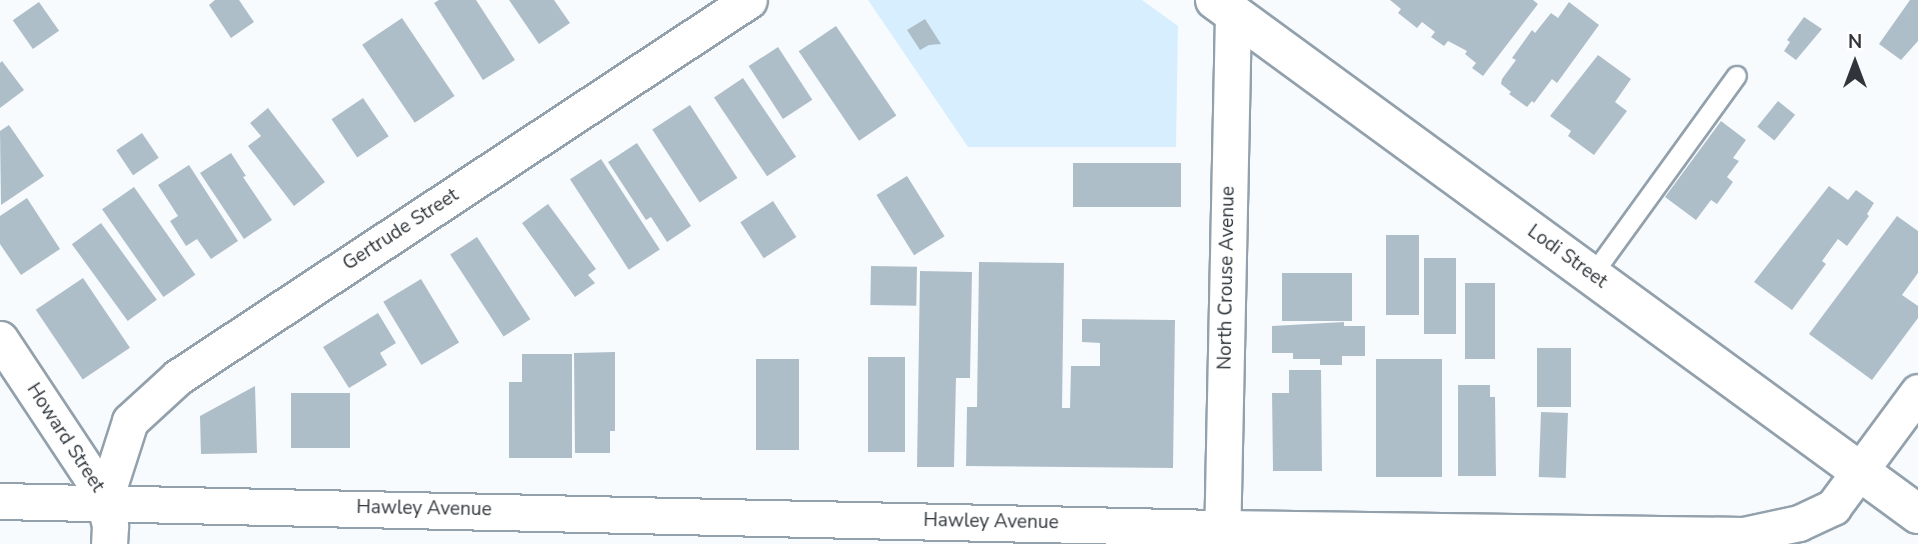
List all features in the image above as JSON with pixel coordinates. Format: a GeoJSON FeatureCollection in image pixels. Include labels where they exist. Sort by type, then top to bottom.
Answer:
{"type":"FeatureCollection","features":[{"type":"Feature","properties":{"kind":"street","name":"Gertrude Street"},"geometry":{"type":"LineString","coordinates":[[104,502],[130,421],[178,377],[749,0]]}},
{"type":"Feature","properties":{"kind":"street","name":"Lodi Street"},"geometry":{"type":"LineString","coordinates":[[1224,6],[1918,514]]}},
{"type":"Feature","properties":{"kind":"street","name":"North Crouse Avenue"},"geometry":{"type":"LineString","coordinates":[[1222,536],[1224,6]]}},
{"type":"Feature","properties":{"kind":"street","name":"Howard Street"},"geometry":{"type":"LineString","coordinates":[[0,340],[102,493],[109,544]]}},
{"type":"Feature","properties":{"kind":"street","name":"Hawley Avenue"},"geometry":{"type":"LineString","coordinates":[[0,501],[1222,536],[1530,538],[1743,535],[1799,523],[1833,507],[1918,392]]}},
{"type":"Feature","properties":{"kind":"lane"},"geometry":{"type":"LineString","coordinates":[[1592,276],[1737,75]]}},
{"type":"Feature","properties":{"kind":"shaded area"},"geometry":{"type":"Polygon","coordinates":[[[868,0],[1142,0],[1178,26],[1176,147],[968,147],[868,0]]]}},
{"type":"Feature","properties":{"kind":"building"},"geometry":{"type":"Polygon","coordinates":[[[215,0],[239,0],[254,22],[231,38],[209,5],[215,0]]]}},
{"type":"Feature","properties":{"kind":"building"},"geometry":{"type":"Polygon","coordinates":[[[439,0],[476,0],[515,60],[483,80],[434,3],[439,0]]]}},
{"type":"Feature","properties":{"kind":"building"},"geometry":{"type":"Polygon","coordinates":[[[509,0],[554,0],[570,23],[539,44],[509,0]]]}},
{"type":"Feature","properties":{"kind":"building"},"geometry":{"type":"Polygon","coordinates":[[[1390,0],[1533,0],[1538,4],[1483,76],[1472,68],[1476,63],[1465,54],[1467,51],[1448,41],[1444,46],[1431,37],[1435,32],[1422,22],[1417,28],[1398,13],[1401,9],[1390,0]]]}},
{"type":"Feature","properties":{"kind":"building"},"geometry":{"type":"Polygon","coordinates":[[[1910,0],[1918,0],[1918,41],[1901,60],[1879,44],[1910,0]]]}},
{"type":"Feature","properties":{"kind":"building"},"geometry":{"type":"Polygon","coordinates":[[[39,2],[59,31],[33,49],[13,20],[39,2]]]}},
{"type":"Feature","properties":{"kind":"building"},"geometry":{"type":"Polygon","coordinates":[[[1569,2],[1599,25],[1557,83],[1552,79],[1534,103],[1532,101],[1527,107],[1509,94],[1511,92],[1501,84],[1502,79],[1516,60],[1512,58],[1532,30],[1535,33],[1551,13],[1558,18],[1569,2]]]}},
{"type":"Feature","properties":{"kind":"building"},"geometry":{"type":"Polygon","coordinates":[[[1804,17],[1822,29],[1796,60],[1784,51],[1790,42],[1787,40],[1804,17]]]}},
{"type":"Feature","properties":{"kind":"building"},"geometry":{"type":"Polygon","coordinates":[[[402,18],[455,96],[415,123],[362,45],[402,18]]]}},
{"type":"Feature","properties":{"kind":"building"},"geometry":{"type":"Polygon","coordinates":[[[925,19],[941,44],[929,45],[920,50],[907,30],[925,19]]]}},
{"type":"Feature","properties":{"kind":"building"},"geometry":{"type":"Polygon","coordinates":[[[836,26],[896,116],[859,141],[799,51],[836,26]]]}},
{"type":"Feature","properties":{"kind":"building"},"geometry":{"type":"Polygon","coordinates":[[[778,47],[812,100],[783,119],[749,66],[778,47]]]}},
{"type":"Feature","properties":{"kind":"building"},"geometry":{"type":"Polygon","coordinates":[[[1598,55],[1631,79],[1615,102],[1627,111],[1594,155],[1568,136],[1571,131],[1550,116],[1598,55]]]}},
{"type":"Feature","properties":{"kind":"building"},"geometry":{"type":"Polygon","coordinates":[[[2,61],[24,90],[0,108],[0,63],[2,61]]]}},
{"type":"Feature","properties":{"kind":"building"},"geometry":{"type":"Polygon","coordinates":[[[743,78],[796,157],[767,176],[714,98],[743,78]]]}},
{"type":"Feature","properties":{"kind":"building"},"geometry":{"type":"Polygon","coordinates":[[[363,98],[389,136],[357,157],[331,119],[363,98]]]}},
{"type":"Feature","properties":{"kind":"building"},"geometry":{"type":"Polygon","coordinates":[[[1778,101],[1795,115],[1774,140],[1757,127],[1778,101]]]}},
{"type":"Feature","properties":{"kind":"building"},"geometry":{"type":"Polygon","coordinates":[[[690,105],[737,178],[700,202],[652,130],[690,105]]]}},
{"type":"Feature","properties":{"kind":"building"},"geometry":{"type":"Polygon","coordinates":[[[268,108],[325,182],[294,206],[248,146],[261,136],[250,123],[268,108]]]}},
{"type":"Feature","properties":{"kind":"building"},"geometry":{"type":"Polygon","coordinates":[[[1721,121],[1746,140],[1733,158],[1739,161],[1727,177],[1733,182],[1717,204],[1711,200],[1696,220],[1665,197],[1721,121]]]}},
{"type":"Feature","properties":{"kind":"building"},"geometry":{"type":"Polygon","coordinates":[[[9,125],[44,176],[1,205],[0,131],[9,125]]]}},
{"type":"Feature","properties":{"kind":"building"},"geometry":{"type":"Polygon","coordinates":[[[142,133],[159,158],[133,175],[116,150],[142,133]]]}},
{"type":"Feature","properties":{"kind":"building"},"geometry":{"type":"Polygon","coordinates":[[[637,143],[691,226],[667,242],[651,217],[646,220],[608,162],[637,143]]]}},
{"type":"Feature","properties":{"kind":"building"},"geometry":{"type":"Polygon","coordinates":[[[231,153],[246,176],[243,177],[272,220],[244,239],[200,173],[231,153]]]}},
{"type":"Feature","properties":{"kind":"building"},"geometry":{"type":"Polygon","coordinates":[[[601,159],[660,250],[629,270],[570,179],[601,159]]]}},
{"type":"Feature","properties":{"kind":"building"},"geometry":{"type":"Polygon","coordinates":[[[1073,163],[1181,163],[1181,207],[1073,207],[1073,163]]]}},
{"type":"Feature","properties":{"kind":"building"},"geometry":{"type":"Polygon","coordinates":[[[189,165],[238,241],[211,259],[197,239],[186,246],[170,221],[178,216],[158,185],[189,165]]]}},
{"type":"Feature","properties":{"kind":"building"},"geometry":{"type":"Polygon","coordinates":[[[907,176],[945,236],[914,255],[876,195],[907,176]]]}},
{"type":"Feature","properties":{"kind":"building"},"geometry":{"type":"Polygon","coordinates":[[[1829,186],[1848,200],[1856,190],[1874,203],[1867,214],[1869,216],[1847,246],[1838,239],[1822,261],[1826,264],[1792,310],[1754,282],[1829,186]]]}},
{"type":"Feature","properties":{"kind":"building"},"geometry":{"type":"Polygon","coordinates":[[[134,187],[195,275],[163,297],[102,209],[134,187]]]}},
{"type":"Feature","properties":{"kind":"building"},"geometry":{"type":"Polygon","coordinates":[[[27,198],[60,249],[21,275],[0,244],[0,216],[27,198]]]}},
{"type":"Feature","properties":{"kind":"building"},"geometry":{"type":"Polygon","coordinates":[[[773,201],[796,237],[764,258],[740,222],[773,201]]]}},
{"type":"Feature","properties":{"kind":"building"},"geometry":{"type":"Polygon","coordinates":[[[548,204],[596,269],[588,275],[595,283],[575,297],[522,223],[548,204]]]}},
{"type":"Feature","properties":{"kind":"building"},"geometry":{"type":"Polygon","coordinates":[[[1897,216],[1918,231],[1918,273],[1902,295],[1918,306],[1918,318],[1872,380],[1809,334],[1897,216]]]}},
{"type":"Feature","properties":{"kind":"building"},"geometry":{"type":"Polygon","coordinates":[[[101,223],[157,300],[128,321],[72,244],[101,223]]]}},
{"type":"Feature","properties":{"kind":"building"},"geometry":{"type":"Polygon","coordinates":[[[1386,235],[1419,235],[1419,315],[1386,315],[1386,235]]]}},
{"type":"Feature","properties":{"kind":"building"},"geometry":{"type":"Polygon","coordinates":[[[477,237],[530,319],[504,337],[450,254],[477,237]]]}},
{"type":"Feature","properties":{"kind":"building"},"geometry":{"type":"Polygon","coordinates":[[[1424,258],[1456,258],[1456,334],[1424,334],[1424,258]]]}},
{"type":"Feature","properties":{"kind":"building"},"geometry":{"type":"Polygon","coordinates":[[[979,262],[1064,263],[1062,408],[1070,408],[1071,366],[1100,366],[1100,343],[1082,342],[1082,319],[1175,320],[1173,468],[966,466],[967,407],[977,407],[979,262]]]}},
{"type":"Feature","properties":{"kind":"building"},"geometry":{"type":"Polygon","coordinates":[[[871,266],[917,267],[916,306],[870,305],[871,266]]]}},
{"type":"Feature","properties":{"kind":"building"},"geometry":{"type":"Polygon","coordinates":[[[920,271],[972,272],[970,378],[956,378],[954,467],[917,467],[920,271]]]}},
{"type":"Feature","properties":{"kind":"building"},"geometry":{"type":"Polygon","coordinates":[[[1282,273],[1352,273],[1352,321],[1282,321],[1282,273]]]}},
{"type":"Feature","properties":{"kind":"building"},"geometry":{"type":"Polygon","coordinates":[[[83,278],[130,348],[83,380],[36,310],[83,278]]]}},
{"type":"Feature","properties":{"kind":"building"},"geometry":{"type":"Polygon","coordinates":[[[421,279],[459,342],[421,365],[383,302],[421,279]]]}},
{"type":"Feature","properties":{"kind":"building"},"geometry":{"type":"Polygon","coordinates":[[[1465,283],[1495,283],[1495,359],[1465,359],[1465,283]]]}},
{"type":"Feature","properties":{"kind":"building"},"geometry":{"type":"Polygon","coordinates":[[[378,313],[396,343],[380,353],[387,365],[349,388],[323,347],[378,313]]]}},
{"type":"Feature","properties":{"kind":"building"},"geometry":{"type":"Polygon","coordinates":[[[1344,322],[1344,326],[1365,326],[1365,356],[1342,356],[1342,365],[1320,365],[1320,359],[1293,359],[1293,353],[1272,353],[1272,326],[1344,322]]]}},
{"type":"Feature","properties":{"kind":"building"},"geometry":{"type":"Polygon","coordinates":[[[1537,348],[1571,348],[1571,407],[1537,407],[1537,348]]]}},
{"type":"Feature","properties":{"kind":"building"},"geometry":{"type":"Polygon","coordinates":[[[615,352],[615,431],[610,431],[610,453],[575,453],[574,353],[615,352]]]}},
{"type":"Feature","properties":{"kind":"building"},"geometry":{"type":"Polygon","coordinates":[[[522,354],[572,354],[572,458],[509,458],[509,382],[522,382],[522,354]]]}},
{"type":"Feature","properties":{"kind":"building"},"geometry":{"type":"Polygon","coordinates":[[[868,357],[905,357],[905,452],[868,452],[868,357]]]}},
{"type":"Feature","properties":{"kind":"building"},"geometry":{"type":"Polygon","coordinates":[[[756,359],[799,359],[799,450],[756,450],[756,359]]]}},
{"type":"Feature","properties":{"kind":"building"},"geometry":{"type":"Polygon","coordinates":[[[1376,359],[1442,359],[1442,477],[1376,477],[1376,359]]]}},
{"type":"Feature","properties":{"kind":"building"},"geometry":{"type":"Polygon","coordinates":[[[1289,370],[1321,370],[1322,471],[1273,471],[1272,393],[1289,393],[1289,370]]]}},
{"type":"Feature","properties":{"kind":"building"},"geometry":{"type":"Polygon","coordinates":[[[1458,385],[1490,385],[1490,397],[1495,397],[1496,476],[1458,476],[1458,385]]]}},
{"type":"Feature","properties":{"kind":"building"},"geometry":{"type":"Polygon","coordinates":[[[255,386],[257,453],[201,454],[200,416],[255,386]]]}},
{"type":"Feature","properties":{"kind":"building"},"geometry":{"type":"Polygon","coordinates":[[[291,393],[350,393],[350,448],[291,448],[291,393]]]}},
{"type":"Feature","properties":{"kind":"building"},"geometry":{"type":"Polygon","coordinates":[[[1541,412],[1568,413],[1566,478],[1539,477],[1541,412]]]}}]}
